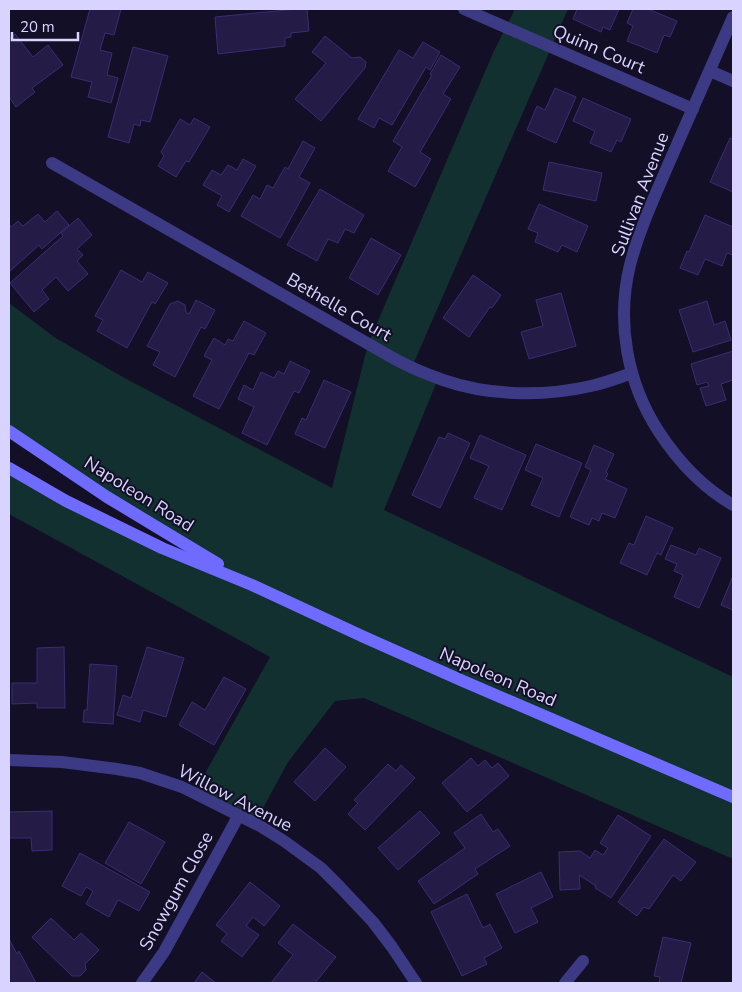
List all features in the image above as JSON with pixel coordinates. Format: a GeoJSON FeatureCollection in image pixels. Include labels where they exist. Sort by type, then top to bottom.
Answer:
{"type":"FeatureCollection","features":[{"type":"Feature","properties":{"kind":"main road","name":"Napoleon Road"},"geometry":{"type":"LineString","coordinates":[[9,431],[107,497],[252,585]]}},
{"type":"Feature","properties":{"kind":"main road","name":"Napoleon Road"},"geometry":{"type":"LineString","coordinates":[[9,468],[66,501],[162,548],[252,585],[454,678],[733,797]]}},
{"type":"Feature","properties":{"kind":"street","name":"Quinn Court"},"geometry":{"type":"LineString","coordinates":[[464,9],[693,108]]}},
{"type":"Feature","properties":{"kind":"street","name":"Sullivan Avenue"},"geometry":{"type":"LineString","coordinates":[[733,17],[647,215],[630,265],[624,310],[627,352],[632,373],[651,419],[669,446],[691,473],[722,499],[733,505]]}},
{"type":"Feature","properties":{"kind":"street"},"geometry":{"type":"LineString","coordinates":[[710,71],[733,81]]}},
{"type":"Feature","properties":{"kind":"street","name":"Bethelle Court"},"geometry":{"type":"LineString","coordinates":[[52,163],[393,358],[442,380],[491,391],[533,393],[590,386],[632,373]]}},
{"type":"Feature","properties":{"kind":"street","name":"Willow Avenue"},"geometry":{"type":"LineString","coordinates":[[9,760],[62,762],[140,773],[182,787],[260,826],[321,868],[373,922],[416,983]]}},
{"type":"Feature","properties":{"kind":"street","name":"Snowgum Close"},"geometry":{"type":"LineString","coordinates":[[142,983],[164,952],[239,815]]}},
{"type":"Feature","properties":{"kind":"street"},"geometry":{"type":"LineString","coordinates":[[565,983],[584,961]]}},
{"type":"Feature","properties":{"kind":"green space"},"geometry":{"type":"Polygon","coordinates":[[[515,9],[568,9],[412,367],[438,379],[384,510],[733,677],[733,859],[364,698],[335,701],[288,762],[255,823],[194,793],[270,657],[9,514],[9,468],[247,583],[9,431],[9,303],[54,337],[121,376],[332,488],[368,344],[493,53],[515,9]]]}},
{"type":"Feature","properties":{"kind":"building"},"geometry":{"type":"Polygon","coordinates":[[[90,9],[121,9],[114,35],[105,33],[100,50],[112,53],[107,75],[118,78],[111,103],[88,97],[92,82],[71,77],[90,9]]]}},
{"type":"Feature","properties":{"kind":"building"},"geometry":{"type":"Polygon","coordinates":[[[307,9],[309,31],[291,33],[291,37],[285,38],[285,46],[218,54],[215,17],[307,9]]]}},
{"type":"Feature","properties":{"kind":"building"},"geometry":{"type":"Polygon","coordinates":[[[577,9],[619,9],[610,30],[603,27],[601,32],[573,19],[577,9]]]}},
{"type":"Feature","properties":{"kind":"building"},"geometry":{"type":"Polygon","coordinates":[[[633,9],[648,9],[677,21],[670,37],[664,35],[657,53],[627,41],[633,26],[627,23],[633,9]]]}},
{"type":"Feature","properties":{"kind":"building"},"geometry":{"type":"Polygon","coordinates":[[[15,34],[33,57],[48,45],[63,65],[32,88],[35,92],[16,107],[9,97],[9,39],[15,34]]]}},
{"type":"Feature","properties":{"kind":"building"},"geometry":{"type":"Polygon","coordinates":[[[325,36],[352,58],[360,57],[366,62],[365,68],[321,121],[295,99],[326,63],[312,52],[325,36]]]}},
{"type":"Feature","properties":{"kind":"building"},"geometry":{"type":"Polygon","coordinates":[[[423,42],[440,52],[430,70],[426,67],[392,125],[379,118],[374,128],[358,119],[399,50],[413,58],[423,42]]]}},
{"type":"Feature","properties":{"kind":"building"},"geometry":{"type":"Polygon","coordinates":[[[133,47],[168,56],[150,122],[141,120],[140,126],[134,124],[129,143],[108,137],[133,47]]]}},
{"type":"Feature","properties":{"kind":"building"},"geometry":{"type":"Polygon","coordinates":[[[441,55],[460,67],[443,94],[451,99],[420,152],[431,159],[415,187],[388,171],[402,147],[393,141],[432,75],[430,74],[441,55]]]}},
{"type":"Feature","properties":{"kind":"building"},"geometry":{"type":"Polygon","coordinates":[[[555,88],[576,97],[556,143],[527,130],[537,106],[545,110],[555,88]]]}},
{"type":"Feature","properties":{"kind":"building"},"geometry":{"type":"Polygon","coordinates":[[[583,98],[631,119],[621,142],[617,140],[611,152],[590,143],[595,131],[573,121],[583,98]]]}},
{"type":"Feature","properties":{"kind":"building"},"geometry":{"type":"Polygon","coordinates":[[[194,118],[210,127],[189,162],[186,161],[176,177],[158,166],[164,156],[161,152],[180,119],[190,125],[194,118]]]}},
{"type":"Feature","properties":{"kind":"building"},"geometry":{"type":"Polygon","coordinates":[[[730,138],[733,139],[733,192],[710,182],[730,138]]]}},
{"type":"Feature","properties":{"kind":"building"},"geometry":{"type":"Polygon","coordinates":[[[303,141],[315,148],[299,177],[310,183],[280,238],[241,216],[253,195],[260,199],[267,185],[273,188],[285,167],[288,169],[303,141]]]}},
{"type":"Feature","properties":{"kind":"building"},"geometry":{"type":"Polygon","coordinates":[[[243,159],[256,166],[229,212],[217,205],[222,196],[203,185],[212,170],[221,175],[228,165],[237,170],[243,159]]]}},
{"type":"Feature","properties":{"kind":"building"},"geometry":{"type":"Polygon","coordinates":[[[549,162],[602,173],[596,201],[543,190],[549,162]]]}},
{"type":"Feature","properties":{"kind":"building"},"geometry":{"type":"Polygon","coordinates":[[[320,189],[364,215],[354,233],[345,229],[338,243],[328,239],[317,261],[287,245],[320,189]]]}},
{"type":"Feature","properties":{"kind":"building"},"geometry":{"type":"Polygon","coordinates":[[[539,204],[588,226],[577,252],[562,245],[558,252],[535,242],[538,233],[528,229],[539,204]]]}},
{"type":"Feature","properties":{"kind":"building"},"geometry":{"type":"Polygon","coordinates":[[[57,211],[69,225],[42,249],[39,245],[9,272],[9,224],[11,227],[18,221],[23,226],[38,214],[45,222],[57,211]]]}},
{"type":"Feature","properties":{"kind":"building"},"geometry":{"type":"Polygon","coordinates":[[[705,215],[733,227],[733,255],[727,253],[722,266],[705,259],[698,275],[680,268],[705,215]]]}},
{"type":"Feature","properties":{"kind":"building"},"geometry":{"type":"Polygon","coordinates":[[[78,218],[92,235],[77,249],[83,255],[77,261],[88,274],[68,291],[56,277],[42,290],[49,299],[34,312],[10,283],[63,236],[61,233],[78,218]]]}},
{"type":"Feature","properties":{"kind":"building"},"geometry":{"type":"Polygon","coordinates":[[[371,238],[401,255],[378,295],[349,278],[371,238]]]}},
{"type":"Feature","properties":{"kind":"building"},"geometry":{"type":"Polygon","coordinates":[[[121,270],[142,282],[148,272],[168,283],[155,304],[152,302],[127,348],[97,331],[103,320],[95,316],[121,270]]]}},
{"type":"Feature","properties":{"kind":"building"},"geometry":{"type":"Polygon","coordinates":[[[473,275],[501,295],[469,337],[443,318],[473,275]]]}},
{"type":"Feature","properties":{"kind":"building"},"geometry":{"type":"Polygon","coordinates":[[[561,293],[576,346],[529,359],[521,332],[543,326],[536,300],[561,293]]]}},
{"type":"Feature","properties":{"kind":"building"},"geometry":{"type":"Polygon","coordinates":[[[196,300],[215,310],[205,329],[201,327],[175,377],[153,365],[160,352],[147,346],[170,304],[178,301],[185,305],[186,312],[189,314],[196,300]]]}},
{"type":"Feature","properties":{"kind":"building"},"geometry":{"type":"Polygon","coordinates":[[[707,301],[714,325],[725,321],[731,340],[693,352],[679,310],[707,301]]]}},
{"type":"Feature","properties":{"kind":"building"},"geometry":{"type":"Polygon","coordinates":[[[244,321],[266,333],[254,355],[249,353],[219,409],[193,396],[212,360],[204,356],[214,338],[225,345],[228,339],[233,341],[244,321]]]}},
{"type":"Feature","properties":{"kind":"building"},"geometry":{"type":"Polygon","coordinates":[[[733,351],[733,380],[721,384],[726,400],[706,406],[700,388],[709,386],[707,382],[697,385],[691,364],[733,351]]]}},
{"type":"Feature","properties":{"kind":"building"},"geometry":{"type":"Polygon","coordinates":[[[290,361],[310,371],[299,393],[294,391],[267,445],[242,433],[254,407],[238,399],[244,385],[253,390],[261,372],[274,378],[278,371],[284,374],[290,361]]]}},
{"type":"Feature","properties":{"kind":"building"},"geometry":{"type":"Polygon","coordinates":[[[324,380],[351,392],[325,448],[295,434],[302,418],[306,420],[324,380]]]}},
{"type":"Feature","properties":{"kind":"building"},"geometry":{"type":"Polygon","coordinates":[[[448,433],[470,443],[440,508],[412,495],[439,437],[445,439],[448,433]]]}},
{"type":"Feature","properties":{"kind":"building"},"geometry":{"type":"Polygon","coordinates":[[[480,435],[526,455],[502,510],[474,498],[489,466],[470,458],[480,435]]]}},
{"type":"Feature","properties":{"kind":"building"},"geometry":{"type":"Polygon","coordinates":[[[536,444],[582,463],[559,517],[531,505],[543,478],[525,470],[536,444]]]}},
{"type":"Feature","properties":{"kind":"building"},"geometry":{"type":"Polygon","coordinates":[[[594,445],[614,454],[605,479],[627,489],[615,518],[602,513],[599,521],[592,518],[589,525],[570,517],[591,470],[585,467],[594,445]]]}},
{"type":"Feature","properties":{"kind":"building"},"geometry":{"type":"Polygon","coordinates":[[[646,516],[673,528],[661,555],[657,553],[647,575],[620,563],[629,543],[634,545],[646,516]]]}},
{"type":"Feature","properties":{"kind":"building"},"geometry":{"type":"Polygon","coordinates":[[[671,545],[696,555],[699,548],[721,558],[699,608],[674,597],[683,575],[674,571],[677,564],[665,559],[671,545]]]}},
{"type":"Feature","properties":{"kind":"building"},"geometry":{"type":"Polygon","coordinates":[[[733,576],[733,610],[721,605],[733,576]]]}},
{"type":"Feature","properties":{"kind":"building"},"geometry":{"type":"Polygon","coordinates":[[[64,647],[65,708],[37,708],[37,703],[12,704],[12,683],[37,683],[37,648],[64,647]]]}},
{"type":"Feature","properties":{"kind":"building"},"geometry":{"type":"Polygon","coordinates":[[[147,647],[184,658],[166,717],[143,710],[140,722],[117,715],[123,695],[131,698],[147,647]]]}},
{"type":"Feature","properties":{"kind":"building"},"geometry":{"type":"Polygon","coordinates":[[[90,664],[117,666],[113,724],[83,722],[84,710],[87,710],[90,664]]]}},
{"type":"Feature","properties":{"kind":"building"},"geometry":{"type":"Polygon","coordinates":[[[224,677],[246,689],[214,745],[179,725],[192,702],[205,710],[224,677]]]}},
{"type":"Feature","properties":{"kind":"building"},"geometry":{"type":"Polygon","coordinates":[[[325,748],[346,767],[315,801],[294,782],[325,748]]]}},
{"type":"Feature","properties":{"kind":"building"},"geometry":{"type":"Polygon","coordinates":[[[471,758],[478,766],[485,760],[492,768],[498,763],[509,776],[467,812],[442,783],[471,758]]]}},
{"type":"Feature","properties":{"kind":"building"},"geometry":{"type":"Polygon","coordinates":[[[388,764],[396,771],[401,765],[415,778],[365,830],[348,814],[358,803],[354,800],[388,764]]]}},
{"type":"Feature","properties":{"kind":"building"},"geometry":{"type":"Polygon","coordinates":[[[52,811],[52,850],[32,851],[31,838],[9,838],[9,812],[52,811]]]}},
{"type":"Feature","properties":{"kind":"building"},"geometry":{"type":"Polygon","coordinates":[[[420,811],[440,833],[398,870],[378,848],[420,811]]]}},
{"type":"Feature","properties":{"kind":"building"},"geometry":{"type":"Polygon","coordinates":[[[481,814],[493,832],[498,829],[510,846],[475,869],[478,874],[434,904],[418,881],[465,848],[454,833],[481,814]]]}},
{"type":"Feature","properties":{"kind":"building"},"geometry":{"type":"Polygon","coordinates":[[[618,815],[651,836],[611,898],[579,875],[580,889],[560,890],[559,852],[580,851],[590,858],[595,850],[603,855],[608,848],[600,843],[618,815]]]}},
{"type":"Feature","properties":{"kind":"building"},"geometry":{"type":"Polygon","coordinates":[[[129,822],[165,842],[141,884],[105,863],[129,822]]]}},
{"type":"Feature","properties":{"kind":"building"},"geometry":{"type":"Polygon","coordinates":[[[664,839],[696,862],[681,881],[673,875],[649,909],[644,907],[637,916],[618,902],[664,839]]]}},
{"type":"Feature","properties":{"kind":"building"},"geometry":{"type":"Polygon","coordinates":[[[80,853],[150,892],[139,911],[118,900],[109,917],[86,904],[93,891],[86,887],[81,896],[62,886],[80,853]]]}},
{"type":"Feature","properties":{"kind":"building"},"geometry":{"type":"Polygon","coordinates":[[[541,872],[553,897],[531,908],[538,922],[515,933],[496,894],[541,872]]]}},
{"type":"Feature","properties":{"kind":"building"},"geometry":{"type":"Polygon","coordinates":[[[250,882],[280,906],[264,926],[253,917],[246,926],[259,935],[242,957],[221,941],[227,934],[216,925],[250,882]]]}},
{"type":"Feature","properties":{"kind":"building"},"geometry":{"type":"Polygon","coordinates":[[[467,894],[483,928],[490,924],[502,948],[484,958],[487,964],[462,976],[431,912],[467,894]]]}},
{"type":"Feature","properties":{"kind":"building"},"geometry":{"type":"Polygon","coordinates":[[[51,918],[74,940],[81,933],[99,950],[85,964],[86,970],[80,976],[72,976],[32,937],[51,918]]]}},
{"type":"Feature","properties":{"kind":"building"},"geometry":{"type":"Polygon","coordinates":[[[293,924],[336,957],[315,983],[271,983],[293,955],[278,943],[293,924]]]}},
{"type":"Feature","properties":{"kind":"building"},"geometry":{"type":"Polygon","coordinates":[[[663,937],[691,943],[681,983],[659,983],[660,977],[654,976],[663,937]]]}},
{"type":"Feature","properties":{"kind":"building"},"geometry":{"type":"Polygon","coordinates":[[[9,939],[17,954],[19,951],[36,983],[9,983],[9,939]]]}},
{"type":"Feature","properties":{"kind":"building"},"geometry":{"type":"Polygon","coordinates":[[[202,972],[216,983],[194,983],[202,972]]]}}]}
